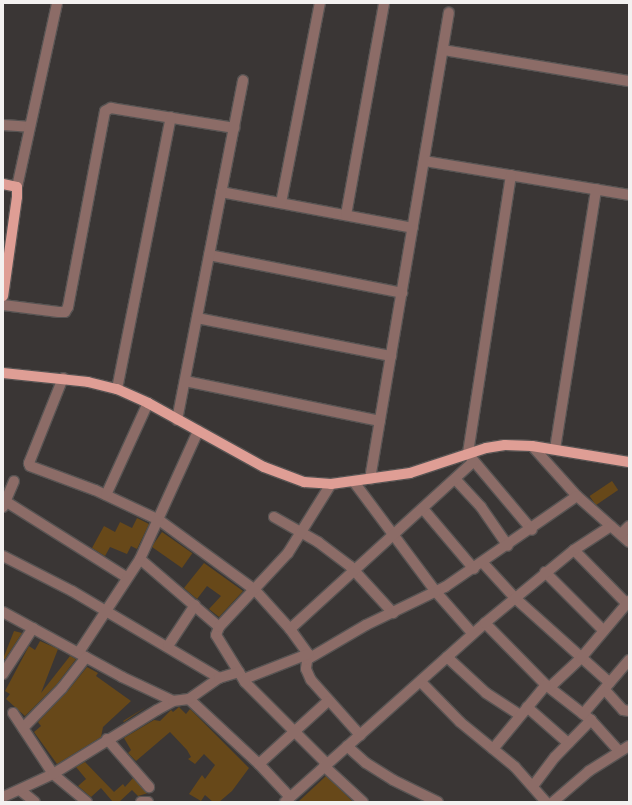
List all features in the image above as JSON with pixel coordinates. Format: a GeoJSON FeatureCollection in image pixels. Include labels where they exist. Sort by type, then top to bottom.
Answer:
{"type":"FeatureCollection","features":[{"type":"Feature","properties":{"kind":"main road"},"geometry":{"type":"LineString","coordinates":[[3,184],[17,187],[6,252],[3,296]]}},
{"type":"Feature","properties":{"kind":"main road"},"geometry":{"type":"LineString","coordinates":[[3,373],[63,378],[117,389],[280,475],[304,482],[331,484],[410,473],[471,458],[499,446],[532,446],[629,462]]}},
{"type":"Feature","properties":{"kind":"street"},"geometry":{"type":"LineString","coordinates":[[17,187],[57,3]]}},
{"type":"Feature","properties":{"kind":"street"},"geometry":{"type":"LineString","coordinates":[[281,203],[320,3]]}},
{"type":"Feature","properties":{"kind":"street"},"geometry":{"type":"LineString","coordinates":[[346,215],[384,3]]}},
{"type":"Feature","properties":{"kind":"street"},"geometry":{"type":"LineString","coordinates":[[370,479],[450,13]]}},
{"type":"Feature","properties":{"kind":"street"},"geometry":{"type":"LineString","coordinates":[[443,50],[629,81]]}},
{"type":"Feature","properties":{"kind":"street"},"geometry":{"type":"LineString","coordinates":[[177,420],[243,80]]}},
{"type":"Feature","properties":{"kind":"street"},"geometry":{"type":"LineString","coordinates":[[3,305],[59,312],[65,312],[68,307],[105,111],[111,108],[171,116],[234,128]]}},
{"type":"Feature","properties":{"kind":"street"},"geometry":{"type":"LineString","coordinates":[[117,389],[171,116]]}},
{"type":"Feature","properties":{"kind":"street"},"geometry":{"type":"LineString","coordinates":[[3,124],[29,127]]}},
{"type":"Feature","properties":{"kind":"street"},"geometry":{"type":"LineString","coordinates":[[424,160],[629,195]]}},
{"type":"Feature","properties":{"kind":"street"},"geometry":{"type":"LineString","coordinates":[[290,629],[456,480],[471,458],[511,175]]}},
{"type":"Feature","properties":{"kind":"street"},"geometry":{"type":"LineString","coordinates":[[555,449],[596,189]]}},
{"type":"Feature","properties":{"kind":"street"},"geometry":{"type":"LineString","coordinates":[[221,192],[413,228]]}},
{"type":"Feature","properties":{"kind":"street"},"geometry":{"type":"LineString","coordinates":[[209,255],[402,293]]}},
{"type":"Feature","properties":{"kind":"street"},"geometry":{"type":"LineString","coordinates":[[197,318],[391,356]]}},
{"type":"Feature","properties":{"kind":"street"},"geometry":{"type":"LineString","coordinates":[[63,378],[29,465],[106,495],[159,520],[255,590],[290,629],[308,656],[307,674],[328,701],[360,735]]}},
{"type":"Feature","properties":{"kind":"street"},"geometry":{"type":"LineString","coordinates":[[185,381],[380,421]]}},
{"type":"Feature","properties":{"kind":"street"},"geometry":{"type":"LineString","coordinates":[[106,495],[148,404]]}},
{"type":"Feature","properties":{"kind":"street"},"geometry":{"type":"LineString","coordinates":[[23,728],[50,702],[83,655],[105,610],[140,558],[159,520],[198,431]]}},
{"type":"Feature","properties":{"kind":"street"},"geometry":{"type":"LineString","coordinates":[[532,446],[578,496],[629,542]]}},
{"type":"Feature","properties":{"kind":"street"},"geometry":{"type":"LineString","coordinates":[[471,458],[532,530]]}},
{"type":"Feature","properties":{"kind":"street"},"geometry":{"type":"LineString","coordinates":[[456,480],[481,507],[508,546]]}},
{"type":"Feature","properties":{"kind":"street"},"geometry":{"type":"LineString","coordinates":[[14,481],[4,504],[126,577]]}},
{"type":"Feature","properties":{"kind":"street"},"geometry":{"type":"LineString","coordinates":[[354,482],[436,592],[472,633]]}},
{"type":"Feature","properties":{"kind":"street"},"geometry":{"type":"LineString","coordinates":[[331,484],[302,533],[255,590],[219,627],[216,636],[241,675],[356,800]]}},
{"type":"Feature","properties":{"kind":"street"},"geometry":{"type":"LineString","coordinates":[[3,797],[53,774],[107,739],[173,701],[189,698],[219,678],[241,675],[308,656],[436,592],[474,569],[532,530],[578,496]]}},
{"type":"Feature","properties":{"kind":"street"},"geometry":{"type":"LineString","coordinates":[[424,510],[474,569]]}},
{"type":"Feature","properties":{"kind":"street"},"geometry":{"type":"LineString","coordinates":[[274,517],[318,542],[354,570],[393,613]]}},
{"type":"Feature","properties":{"kind":"street"},"geometry":{"type":"LineString","coordinates":[[189,698],[259,764],[288,799],[421,682],[484,622],[574,550],[611,526]]}},
{"type":"Feature","properties":{"kind":"street"},"geometry":{"type":"LineString","coordinates":[[621,534],[629,526]]}},
{"type":"Feature","properties":{"kind":"street"},"geometry":{"type":"LineString","coordinates":[[494,749],[527,707],[548,686],[581,658],[628,602],[574,550]]}},
{"type":"Feature","properties":{"kind":"street"},"geometry":{"type":"LineString","coordinates":[[3,556],[105,610],[168,646],[219,678]]}},
{"type":"Feature","properties":{"kind":"street"},"geometry":{"type":"LineString","coordinates":[[140,558],[219,627]]}},
{"type":"Feature","properties":{"kind":"street"},"geometry":{"type":"LineString","coordinates":[[483,563],[515,598],[581,658],[607,687],[623,710],[629,711]]}},
{"type":"Feature","properties":{"kind":"street"},"geometry":{"type":"LineString","coordinates":[[545,572],[604,631]]}},
{"type":"Feature","properties":{"kind":"street"},"geometry":{"type":"LineString","coordinates":[[168,646],[195,605]]}},
{"type":"Feature","properties":{"kind":"street"},"geometry":{"type":"LineString","coordinates":[[3,612],[173,701]]}},
{"type":"Feature","properties":{"kind":"street"},"geometry":{"type":"LineString","coordinates":[[484,622],[548,686],[587,717],[618,750]]}},
{"type":"Feature","properties":{"kind":"street"},"geometry":{"type":"LineString","coordinates":[[3,674],[33,628]]}},
{"type":"Feature","properties":{"kind":"street"},"geometry":{"type":"LineString","coordinates":[[447,657],[486,693],[520,715]]}},
{"type":"Feature","properties":{"kind":"street"},"geometry":{"type":"LineString","coordinates":[[533,786],[568,744],[607,687],[629,660]]}},
{"type":"Feature","properties":{"kind":"street"},"geometry":{"type":"LineString","coordinates":[[421,682],[460,722],[494,749],[533,786],[546,802]]}},
{"type":"Feature","properties":{"kind":"street"},"geometry":{"type":"LineString","coordinates":[[259,764],[293,730],[328,701]]}},
{"type":"Feature","properties":{"kind":"street"},"geometry":{"type":"LineString","coordinates":[[527,707],[568,744]]}},
{"type":"Feature","properties":{"kind":"street"},"geometry":{"type":"LineString","coordinates":[[13,714],[53,774],[87,802]]}},
{"type":"Feature","properties":{"kind":"street"},"geometry":{"type":"LineString","coordinates":[[107,739],[149,787]]}},
{"type":"Feature","properties":{"kind":"street"},"geometry":{"type":"LineString","coordinates":[[347,746],[366,762],[393,780],[438,802]]}},
{"type":"Feature","properties":{"kind":"street"},"geometry":{"type":"LineString","coordinates":[[553,802],[618,750],[629,746]]}},
{"type":"Feature","properties":{"kind":"street"},"geometry":{"type":"LineString","coordinates":[[20,790],[35,802]]}},
{"type":"Feature","properties":{"kind":"street"},"geometry":{"type":"LineString","coordinates":[[141,802],[148,802]]}},
{"type":"Feature","properties":{"kind":"building"},"geometry":{"type":"Polygon","coordinates":[[[612,481],[618,490],[596,505],[590,496],[612,481]]]}},
{"type":"Feature","properties":{"kind":"building"},"geometry":{"type":"Polygon","coordinates":[[[137,518],[149,524],[137,549],[131,546],[127,554],[110,547],[105,556],[92,548],[104,526],[115,532],[120,522],[132,528],[137,518]]]}},
{"type":"Feature","properties":{"kind":"building"},"geometry":{"type":"Polygon","coordinates":[[[162,532],[192,553],[182,568],[152,547],[162,532]]]}},
{"type":"Feature","properties":{"kind":"building"},"geometry":{"type":"Polygon","coordinates":[[[204,563],[243,591],[219,617],[209,609],[221,596],[207,586],[197,599],[184,588],[204,563]]]}},
{"type":"Feature","properties":{"kind":"building"},"geometry":{"type":"Polygon","coordinates":[[[14,631],[22,633],[5,659],[3,659],[14,631]]]}},
{"type":"Feature","properties":{"kind":"building"},"geometry":{"type":"Polygon","coordinates":[[[40,641],[58,649],[41,693],[70,656],[76,659],[57,684],[25,716],[6,699],[10,694],[5,691],[29,646],[35,650],[40,641]]]}},
{"type":"Feature","properties":{"kind":"building"},"geometry":{"type":"Polygon","coordinates":[[[87,667],[98,673],[96,676],[131,701],[103,727],[101,737],[57,764],[34,732],[41,726],[38,722],[67,692],[87,667]]]}},
{"type":"Feature","properties":{"kind":"building"},"geometry":{"type":"Polygon","coordinates":[[[146,707],[124,722],[123,721],[146,707]]]}},
{"type":"Feature","properties":{"kind":"building"},"geometry":{"type":"Polygon","coordinates":[[[179,707],[186,714],[190,709],[249,768],[232,791],[219,802],[213,802],[205,795],[201,801],[189,794],[202,775],[205,779],[215,765],[204,754],[195,764],[188,759],[191,757],[187,750],[170,732],[136,761],[128,753],[131,750],[124,738],[154,720],[160,721],[171,710],[173,712],[179,707]]]}},
{"type":"Feature","properties":{"kind":"building"},"geometry":{"type":"Polygon","coordinates":[[[85,762],[114,792],[123,784],[125,787],[133,778],[148,793],[138,796],[132,790],[119,802],[113,802],[101,788],[91,797],[78,786],[86,779],[76,767],[85,762]]]}},
{"type":"Feature","properties":{"kind":"building"},"geometry":{"type":"Polygon","coordinates":[[[326,776],[353,802],[298,802],[326,776]]]}}]}
